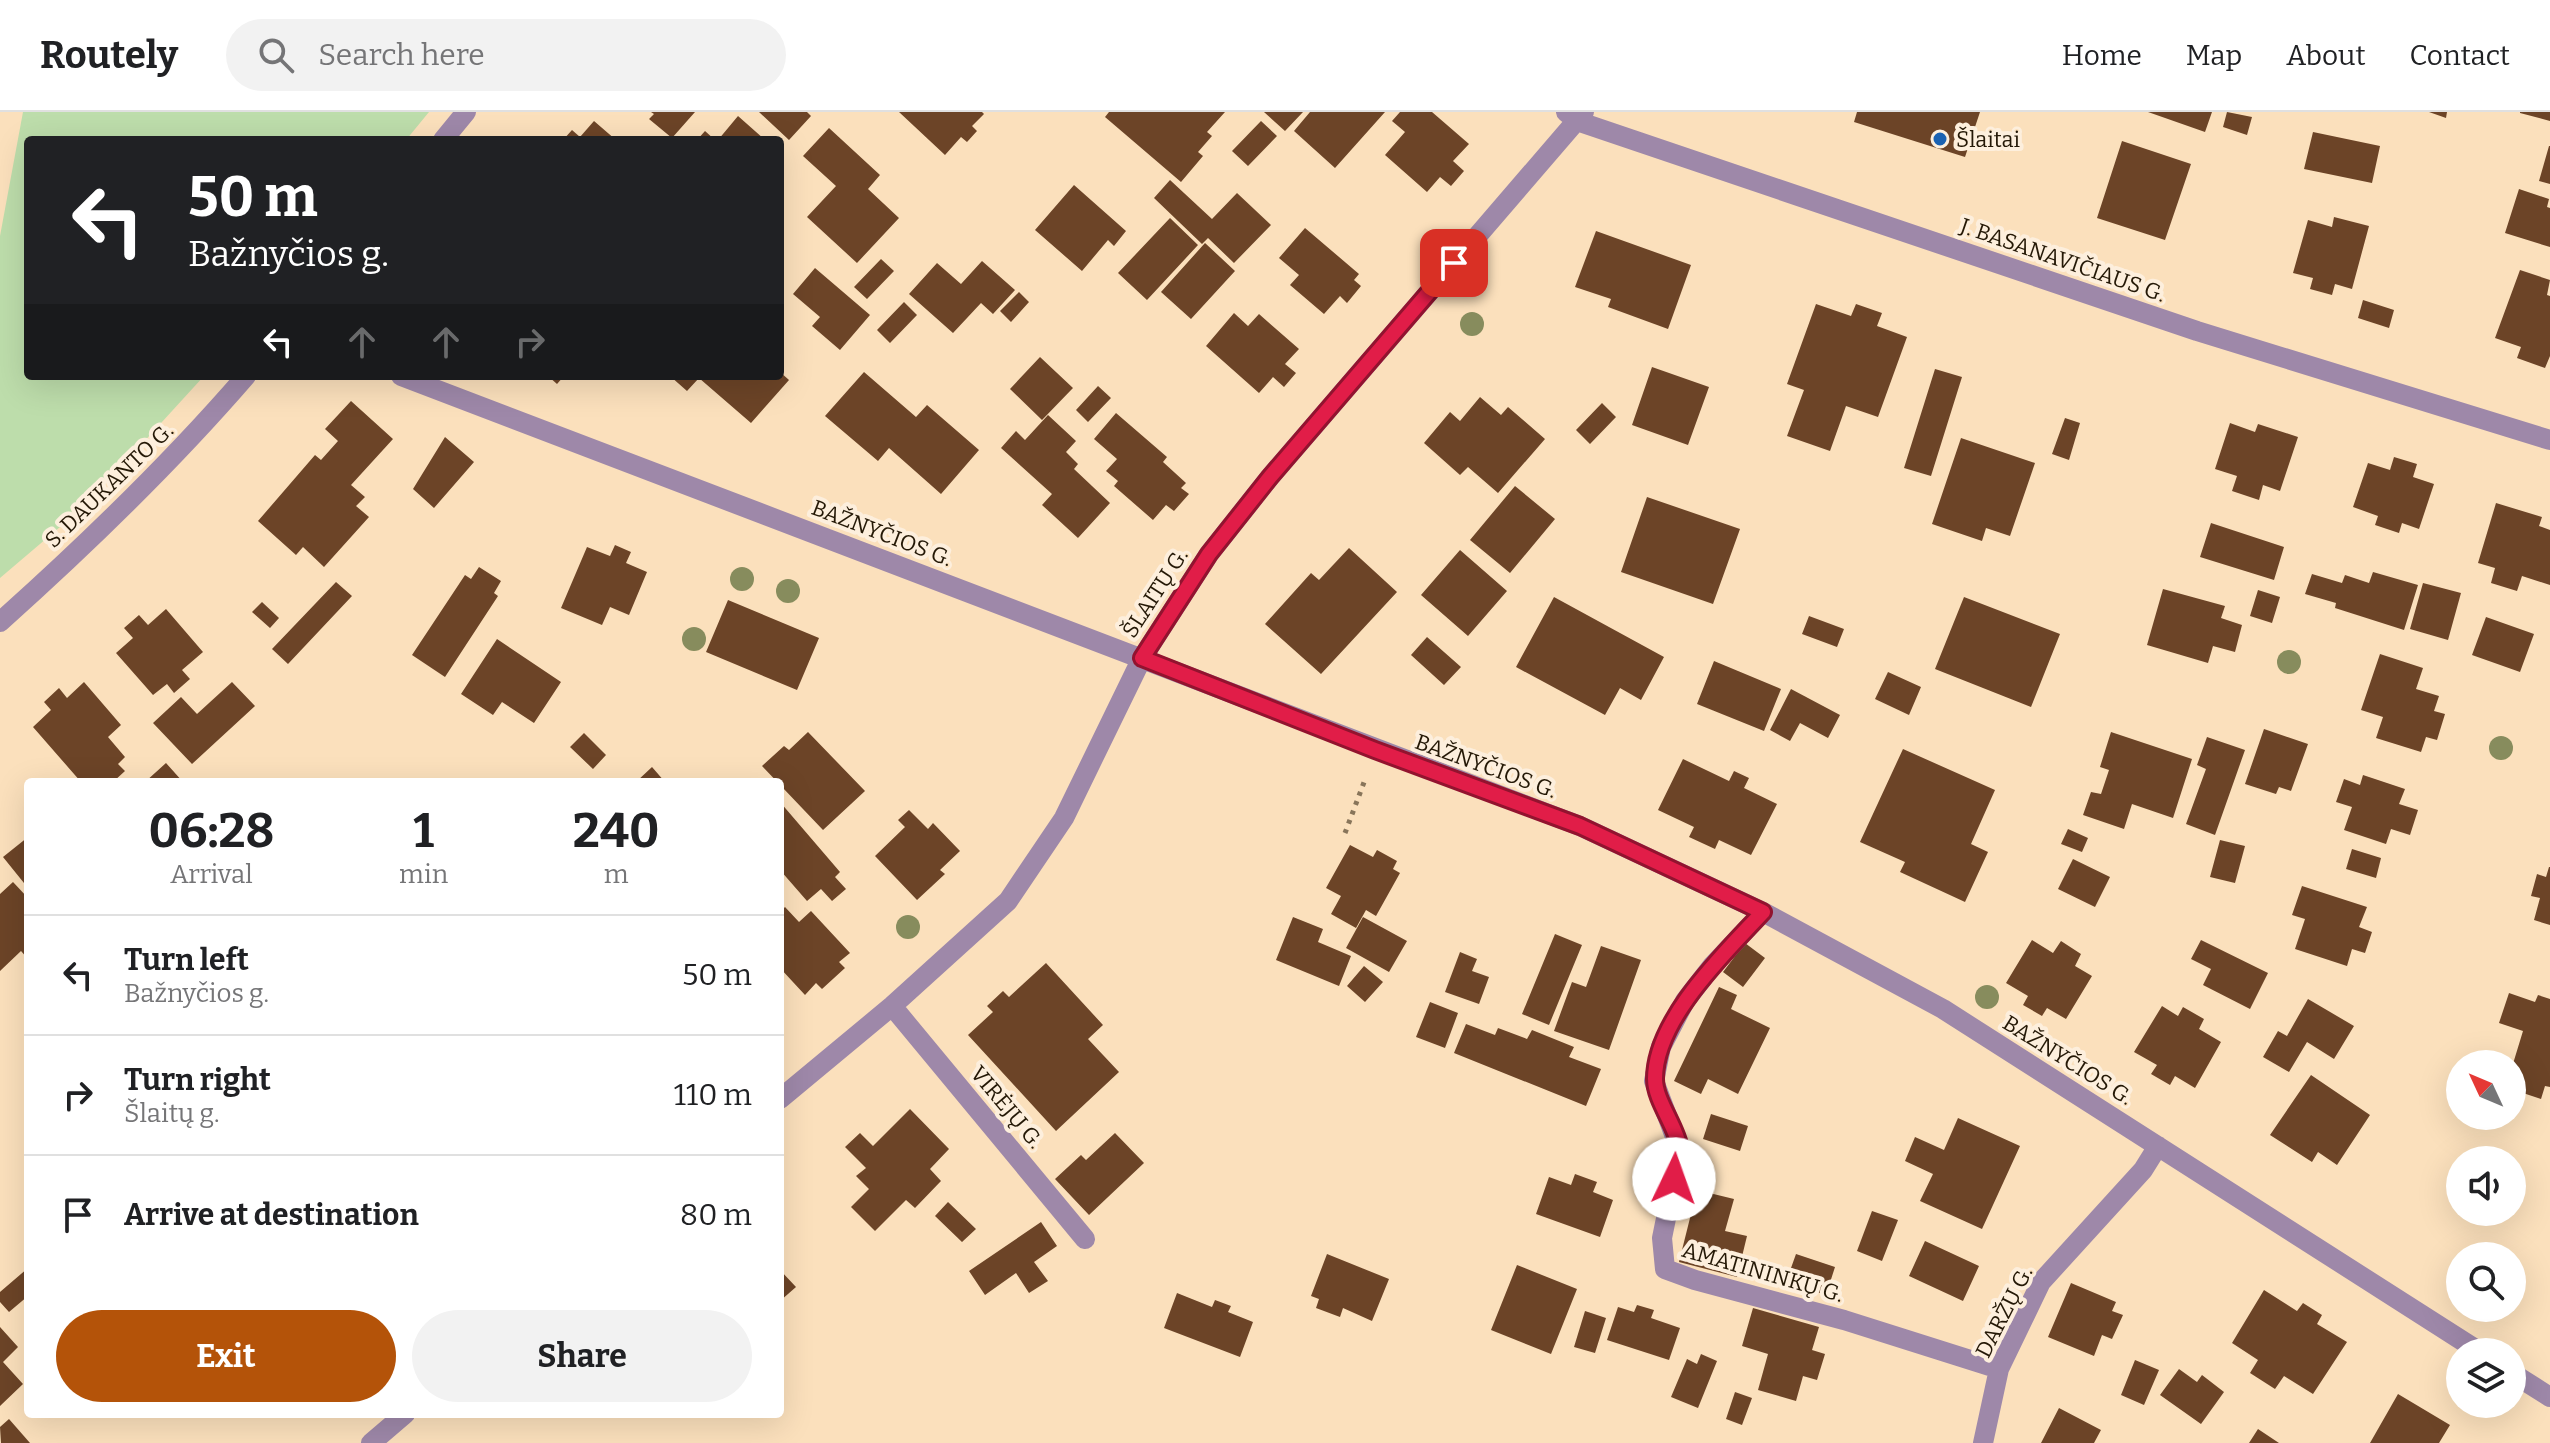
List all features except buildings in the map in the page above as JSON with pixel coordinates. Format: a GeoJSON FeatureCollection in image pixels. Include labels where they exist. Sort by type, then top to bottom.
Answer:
{"type":"FeatureCollection","features":[{"type":"Feature","properties":{"kind":"street"},"geometry":{"type":"LineString","coordinates":[[446,136],[466,112]]}},
{"type":"Feature","properties":{"kind":"street","name":"J. BASANAVIČIAUS G."},"geometry":{"type":"LineString","coordinates":[[1576,115],[2197,331],[2550,440]]}},
{"type":"Feature","properties":{"kind":"street","name":"ŠLAITŲ G."},"geometry":{"type":"LineString","coordinates":[[784,1096],[892,1006],[1008,901],[1064,818],[1142,658],[1209,554],[1270,477],[1576,115]]}},
{"type":"Feature","properties":{"kind":"street","name":"S. DAUKANTO G."},"geometry":{"type":"LineString","coordinates":[[0,622],[113,517],[196,433],[242,380]]}},
{"type":"Feature","properties":{"kind":"street","name":"BAŽNYČIOS G."},"geometry":{"type":"LineString","coordinates":[[412,380],[1580,826],[1763,912],[1943,1009],[2458,1338]]}},
{"type":"Feature","properties":{"kind":"street","name":"AMATININKŲ G."},"geometry":{"type":"LineString","coordinates":[[1763,912],[1713,965],[1685,1001],[1661,1047],[1654,1081],[1680,1150],[1662,1238],[1665,1269],[1844,1320],[1999,1369]]}},
{"type":"Feature","properties":{"kind":"street","name":"VIRĖJŲ G."},"geometry":{"type":"LineString","coordinates":[[892,1006],[1085,1239]]}},
{"type":"Feature","properties":{"kind":"street","name":"DARŽŲ G."},"geometry":{"type":"LineString","coordinates":[[1983,1443],[1999,1369],[2041,1282],[2143,1170],[2158,1146]]}},
{"type":"Feature","properties":{"kind":"street"},"geometry":{"type":"LineString","coordinates":[[2526,1382],[2550,1397]]}},
{"type":"Feature","properties":{"kind":"street"},"geometry":{"type":"LineString","coordinates":[[371,1443],[400,1418]]}},
{"type":"Feature","properties":{"kind":"path"},"geometry":{"type":"LineString","coordinates":[[1345,833],[1362,789]]}},
{"type":"Feature","properties":{"kind":"green space"},"geometry":{"type":"Polygon","coordinates":[[[23,112],[429,112],[409,136],[24,136],[24,380],[200,380],[87,504],[0,578],[0,236],[23,112]]]}},
{"type":"Feature","properties":{"kind":"place","name":"Šlaitai"},"geometry":{"type":"Point","coordinates":[1940,139]}},
{"type":"Feature","properties":{"kind":"route"},"geometry":{"type":"LineString","coordinates":[[1454,263],[1270,477],[1209,554],[1142,658],[1375,750],[1580,826],[1763,912],[1713,965],[1685,1001],[1661,1047],[1654,1081],[1680,1150],[1674,1179]]}}]}
